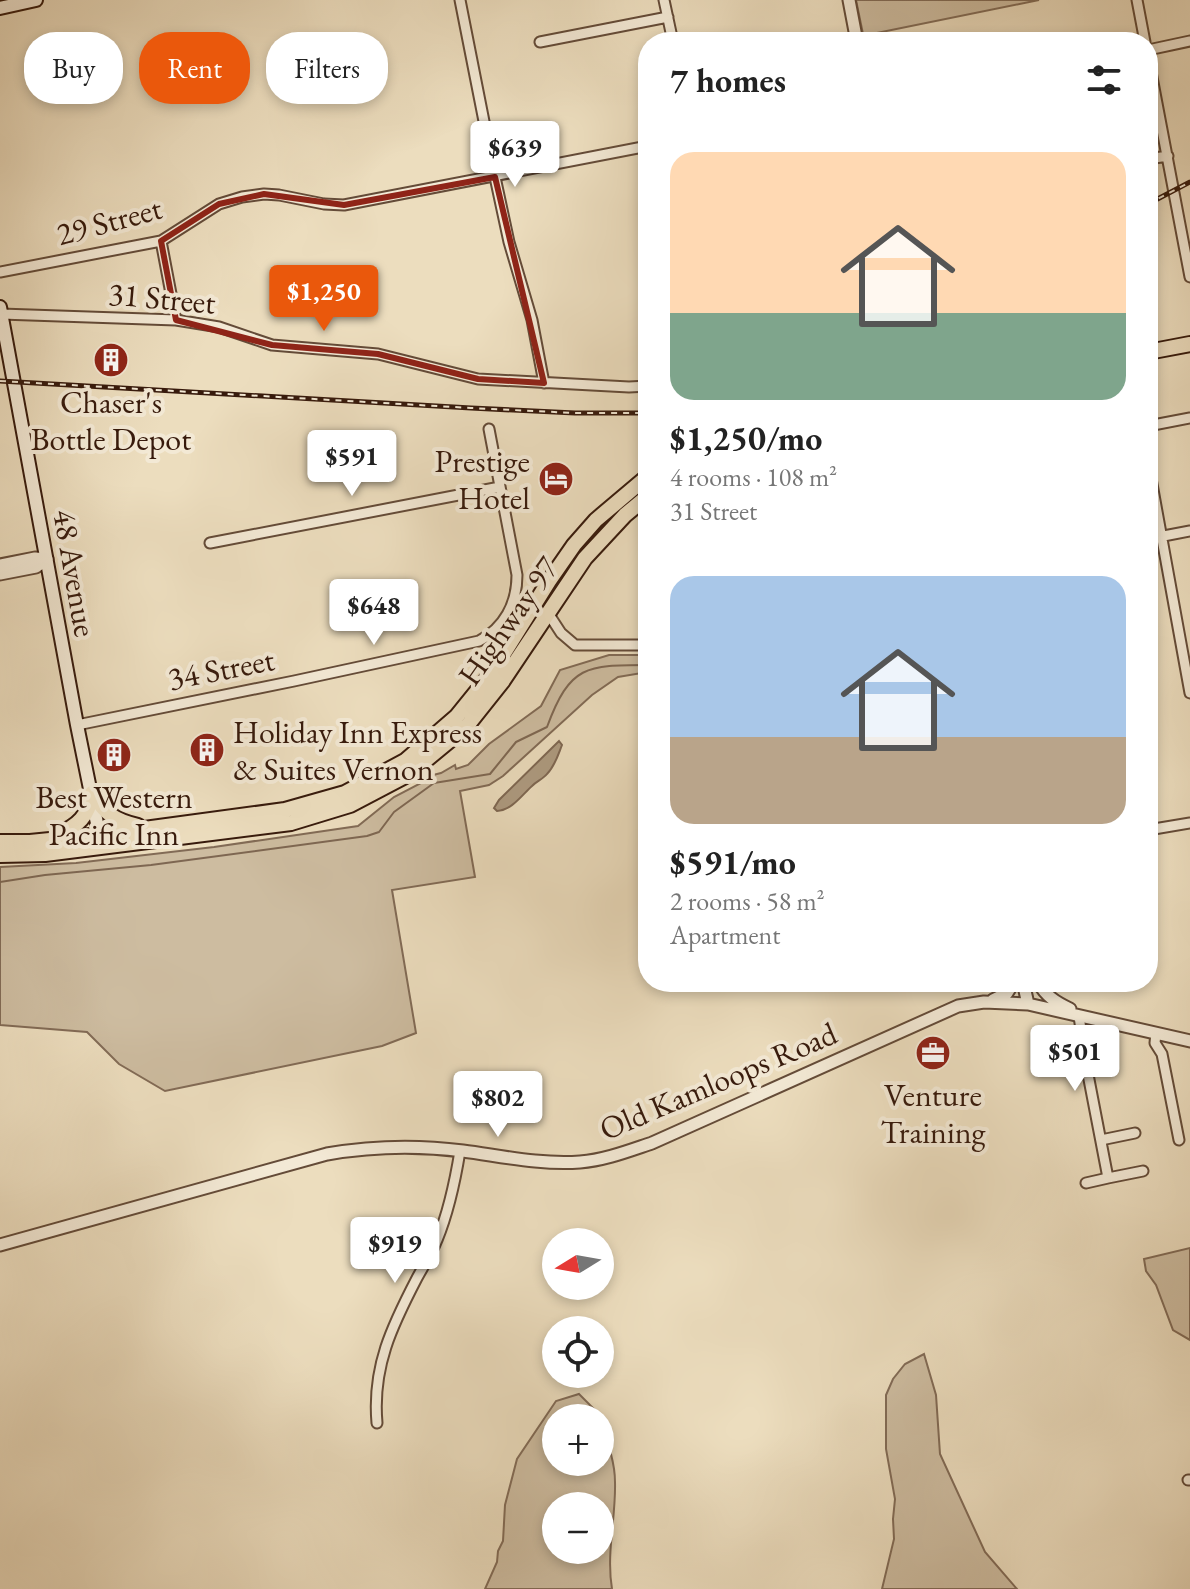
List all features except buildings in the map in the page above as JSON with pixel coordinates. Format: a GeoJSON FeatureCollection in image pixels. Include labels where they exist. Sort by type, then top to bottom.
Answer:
{"type":"FeatureCollection","features":[{"type":"Feature","properties":{"kind":"highway"},"geometry":{"type":"LineString","coordinates":[[1158,350],[1190,344]]}},
{"type":"Feature","properties":{"kind":"highway","name":"Highway 97"},"geometry":{"type":"LineString","coordinates":[[0,855],[45,854],[153,828],[285,810],[345,793],[405,761],[457,716],[491,674],[560,565],[596,520],[638,484]]}},
{"type":"Feature","properties":{"kind":"highway","name":"Highway 97"},"geometry":{"type":"LineString","coordinates":[[0,842],[101,841],[291,823],[362,799],[409,774],[467,726],[502,682],[585,558],[605,534],[638,504]]}},
{"type":"Feature","properties":{"kind":"highway"},"geometry":{"type":"LineString","coordinates":[[92,793],[115,820],[153,828]]}},
{"type":"Feature","properties":{"kind":"highway"},"geometry":{"type":"LineString","coordinates":[[40,841],[78,824],[85,816],[92,793]]}},
{"type":"Feature","properties":{"kind":"main road"},"geometry":{"type":"LineString","coordinates":[[0,8],[36,0]]}},
{"type":"Feature","properties":{"kind":"main road","name":"48 Avenue"},"geometry":{"type":"LineString","coordinates":[[1,311],[101,841]]}},
{"type":"Feature","properties":{"kind":"street"},"geometry":{"type":"LineString","coordinates":[[460,0],[509,242],[532,320],[544,383]]}},
{"type":"Feature","properties":{"kind":"street"},"geometry":{"type":"LineString","coordinates":[[664,0],[671,32]]}},
{"type":"Feature","properties":{"kind":"street"},"geometry":{"type":"LineString","coordinates":[[842,0],[847,32]]}},
{"type":"Feature","properties":{"kind":"street"},"geometry":{"type":"LineString","coordinates":[[849,0],[855,32]]}},
{"type":"Feature","properties":{"kind":"street"},"geometry":{"type":"LineString","coordinates":[[1137,0],[1143,32]]}},
{"type":"Feature","properties":{"kind":"street"},"geometry":{"type":"LineString","coordinates":[[540,42],[668,17]]}},
{"type":"Feature","properties":{"kind":"street"},"geometry":{"type":"LineString","coordinates":[[1158,50],[1190,41]]}},
{"type":"Feature","properties":{"kind":"street"},"geometry":{"type":"LineString","coordinates":[[1158,104],[1187,240],[1190,277]]}},
{"type":"Feature","properties":{"kind":"street","name":"29 Street"},"geometry":{"type":"LineString","coordinates":[[0,272],[161,241],[219,204],[242,197],[279,195],[344,205],[638,148]]}},
{"type":"Feature","properties":{"kind":"street"},"geometry":{"type":"LineString","coordinates":[[1158,158],[1168,156]]}},
{"type":"Feature","properties":{"kind":"street"},"geometry":{"type":"LineString","coordinates":[[161,241],[176,320]]}},
{"type":"Feature","properties":{"kind":"street","name":"31 Street"},"geometry":{"type":"LineString","coordinates":[[1,311],[176,320],[219,327],[272,345],[378,354],[478,379],[638,387]]}},
{"type":"Feature","properties":{"kind":"street"},"geometry":{"type":"LineString","coordinates":[[1158,424],[1190,418]]}},
{"type":"Feature","properties":{"kind":"street","name":"34 Street"},"geometry":{"type":"LineString","coordinates":[[77,725],[479,641],[493,634],[510,610],[517,591],[517,575],[489,429]]}},
{"type":"Feature","properties":{"kind":"street"},"geometry":{"type":"LineString","coordinates":[[210,543],[500,487]]}},
{"type":"Feature","properties":{"kind":"street"},"geometry":{"type":"LineString","coordinates":[[1158,515],[1185,634],[1190,693]]}},
{"type":"Feature","properties":{"kind":"street"},"geometry":{"type":"LineString","coordinates":[[1158,537],[1190,531]]}},
{"type":"Feature","properties":{"kind":"street"},"geometry":{"type":"LineString","coordinates":[[0,565],[35,558],[47,559]]}},
{"type":"Feature","properties":{"kind":"street"},"geometry":{"type":"LineString","coordinates":[[0,574],[36,567],[47,559]]}},
{"type":"Feature","properties":{"kind":"street"},"geometry":{"type":"LineString","coordinates":[[548,613],[561,633],[575,645],[638,645]]}},
{"type":"Feature","properties":{"kind":"street"},"geometry":{"type":"LineString","coordinates":[[1158,828],[1190,823]]}},
{"type":"Feature","properties":{"kind":"street"},"geometry":{"type":"LineString","coordinates":[[984,1002],[1008,992]]}},
{"type":"Feature","properties":{"kind":"street"},"geometry":{"type":"LineString","coordinates":[[1026,992],[1031,1005]]}},
{"type":"Feature","properties":{"kind":"street"},"geometry":{"type":"LineString","coordinates":[[1031,1005],[1033,992]]}},
{"type":"Feature","properties":{"kind":"street"},"geometry":{"type":"LineString","coordinates":[[1044,992],[1056,1003],[1084,1017],[1190,1041]]}},
{"type":"Feature","properties":{"kind":"street","name":"Old Kamloops Road"},"geometry":{"type":"LineString","coordinates":[[0,1245],[327,1154],[360,1148],[460,1151],[540,1162],[580,1162],[609,1157],[652,1143],[958,1006],[984,1002],[1031,1005],[1084,1017]]}},
{"type":"Feature","properties":{"kind":"street"},"geometry":{"type":"LineString","coordinates":[[1084,1017],[1108,1178]]}},
{"type":"Feature","properties":{"kind":"street"},"geometry":{"type":"LineString","coordinates":[[1156,1033],[1155,1043],[1162,1054],[1179,1140]]}},
{"type":"Feature","properties":{"kind":"street"},"geometry":{"type":"LineString","coordinates":[[1101,1140],[1135,1133]]}},
{"type":"Feature","properties":{"kind":"street"},"geometry":{"type":"LineString","coordinates":[[377,1423],[376,1408],[386,1342],[436,1244],[452,1195],[460,1151]]}},
{"type":"Feature","properties":{"kind":"street"},"geometry":{"type":"LineString","coordinates":[[1086,1183],[1143,1171]]}},
{"type":"Feature","properties":{"kind":"highlighted area"},"geometry":{"type":"Polygon","coordinates":[[[495,177],[544,383],[478,379],[378,354],[272,345],[176,320],[161,241],[219,204],[264,194],[344,205],[495,177]]]}},
{"type":"Feature","properties":{"kind":"shaded area"},"geometry":{"type":"Polygon","coordinates":[[[856,0],[1039,0],[882,32],[863,32],[856,0]]]}},
{"type":"Feature","properties":{"kind":"shaded area"},"geometry":{"type":"Polygon","coordinates":[[[609,655],[638,655],[638,674],[618,677],[592,695],[503,776],[489,785],[460,791],[475,877],[392,890],[416,1033],[382,1046],[165,1091],[119,1064],[87,1032],[0,1025],[0,867],[76,863],[358,826],[394,797],[425,781],[425,777],[455,765],[456,769],[468,765],[489,744],[541,706],[560,670],[609,655]]]}},
{"type":"Feature","properties":{"kind":"shaded area"},"geometry":{"type":"Polygon","coordinates":[[[559,741],[562,745],[550,771],[512,805],[497,811],[494,808],[499,800],[559,741]]]}},
{"type":"Feature","properties":{"kind":"shaded area"},"geometry":{"type":"Polygon","coordinates":[[[1190,1248],[1190,1340],[1173,1330],[1156,1285],[1146,1271],[1144,1259],[1190,1248]]]}},
{"type":"Feature","properties":{"kind":"shaded area"},"geometry":{"type":"Polygon","coordinates":[[[924,1354],[936,1395],[940,1454],[985,1552],[1017,1589],[882,1589],[894,1539],[895,1499],[886,1449],[886,1395],[905,1364],[924,1354]]]}},
{"type":"Feature","properties":{"kind":"shaded area"},"geometry":{"type":"Polygon","coordinates":[[[579,1394],[589,1404],[554,1404],[579,1394]]]}},
{"type":"Feature","properties":{"kind":"shaded area"},"geometry":{"type":"Polygon","coordinates":[[[542,1422],[542,1476],[614,1476],[614,1466],[615,1482],[614,1509],[614,1492],[542,1492],[542,1564],[610,1564],[612,1589],[485,1589],[503,1541],[505,1505],[517,1459],[542,1422]]]}},
{"type":"Feature","properties":{"kind":"waterway"},"geometry":{"type":"LineString","coordinates":[[0,882],[151,865],[379,832],[394,812],[434,783],[490,774],[516,742],[547,727],[564,691],[583,673],[609,666],[638,665]]}},
{"type":"Feature","properties":{"kind":"railway"},"geometry":{"type":"LineString","coordinates":[[1158,199],[1190,182]]}},
{"type":"Feature","properties":{"kind":"railway"},"geometry":{"type":"LineString","coordinates":[[0,381],[471,408],[638,413]]}},
{"type":"Feature","properties":{"kind":"place","name":"Chaser's Bottle Depot"},"geometry":{"type":"Point","coordinates":[111,360]}},
{"type":"Feature","properties":{"kind":"place","name":"Prestige Hotel"},"geometry":{"type":"Point","coordinates":[556,479]}},
{"type":"Feature","properties":{"kind":"place","name":"Holiday Inn Express & Suites Vernon"},"geometry":{"type":"Point","coordinates":[207,750]}},
{"type":"Feature","properties":{"kind":"place","name":"Best Western Pacific Inn"},"geometry":{"type":"Point","coordinates":[114,755]}},
{"type":"Feature","properties":{"kind":"place","name":"Venture Training"},"geometry":{"type":"Point","coordinates":[933,1053]}}]}
